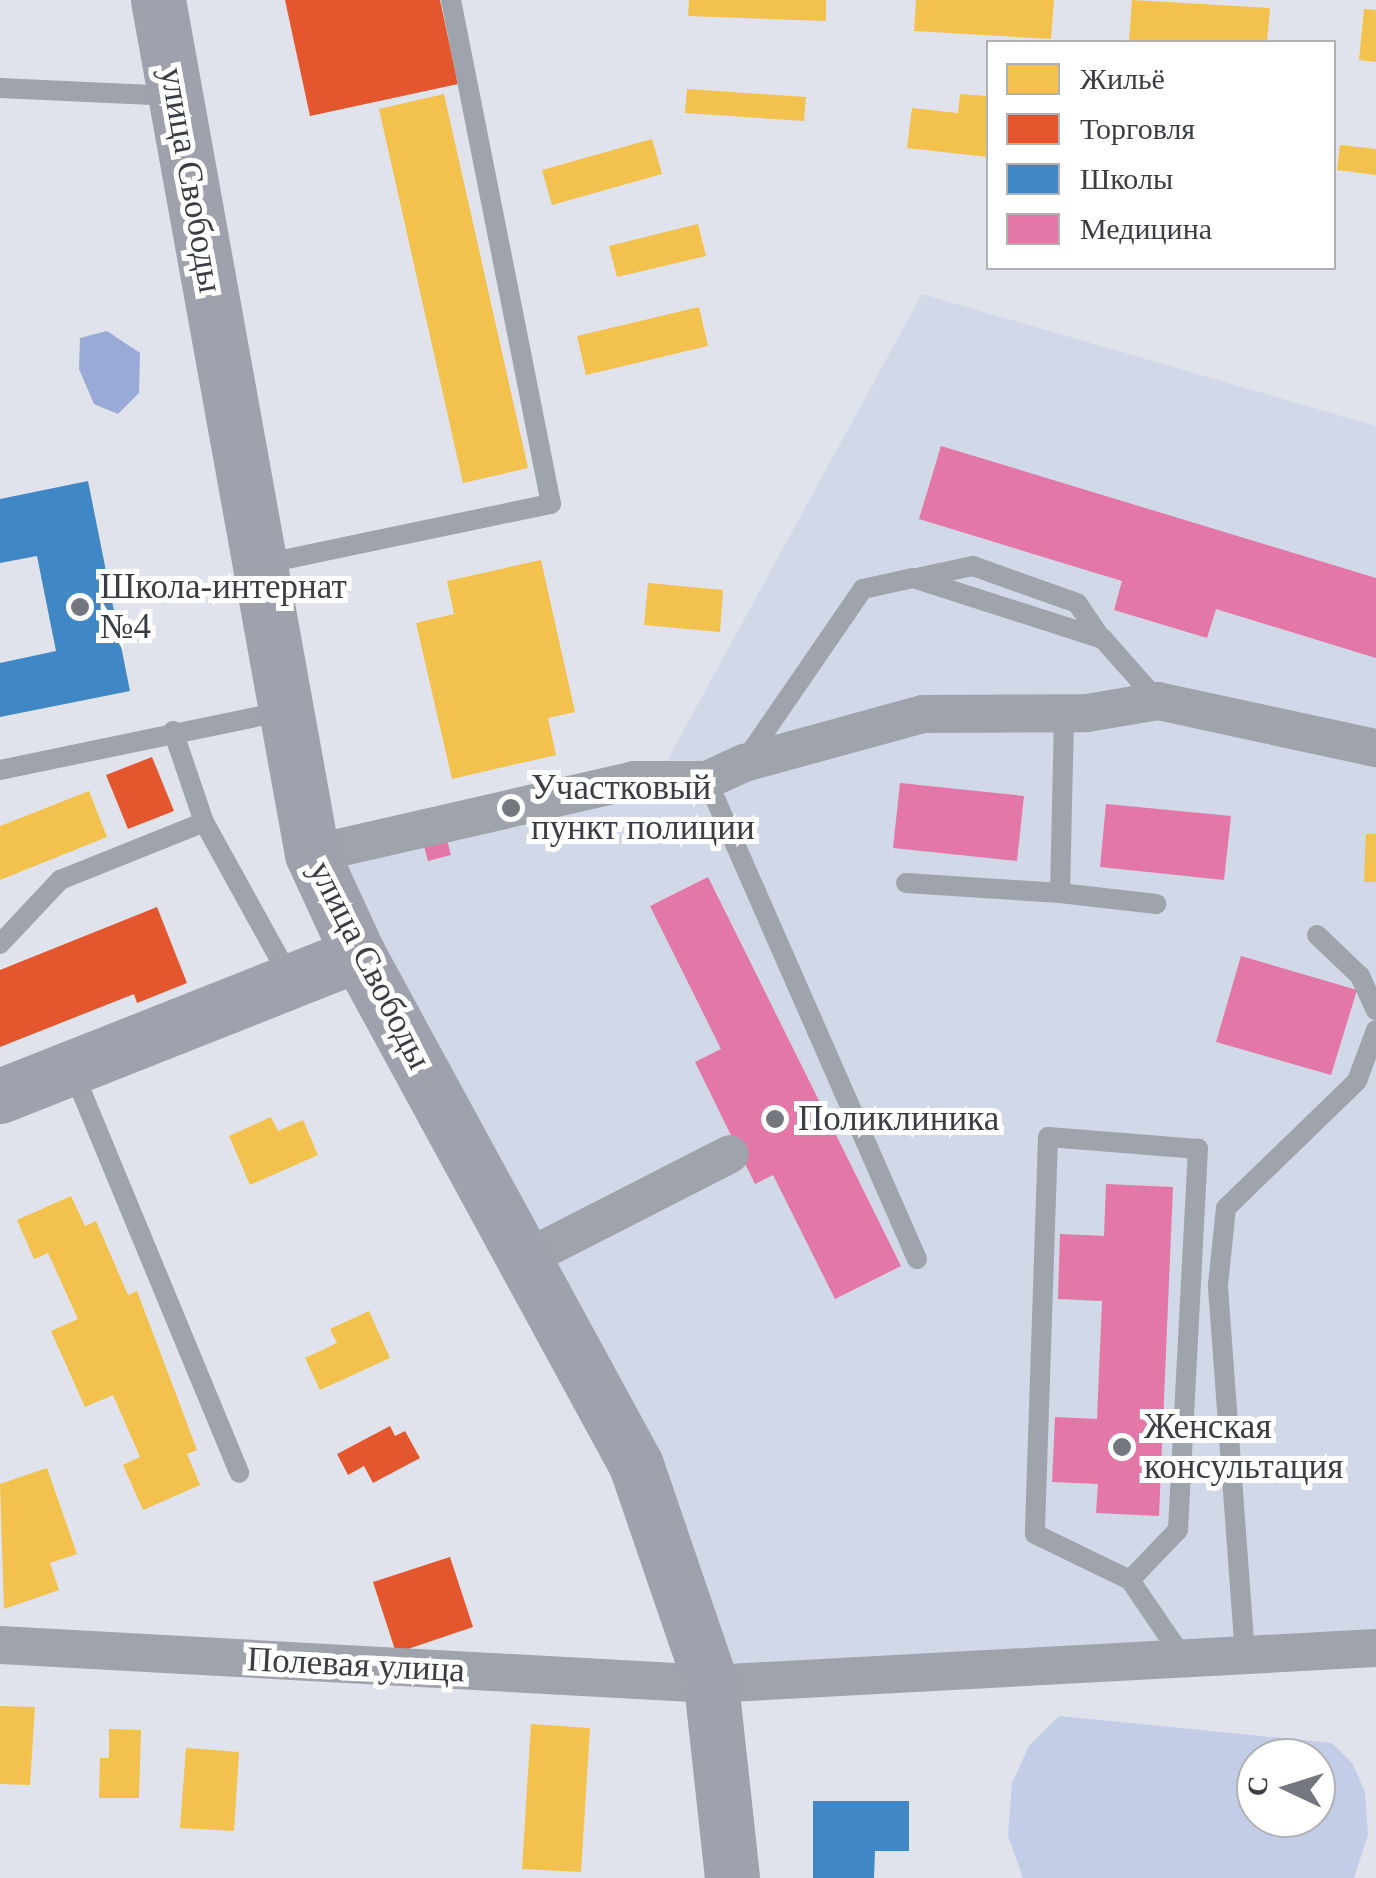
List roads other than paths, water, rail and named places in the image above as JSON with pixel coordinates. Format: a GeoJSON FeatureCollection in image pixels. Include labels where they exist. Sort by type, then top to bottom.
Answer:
{"type":"FeatureCollection","features":[{"type":"Feature","properties":{"kind":"main road","name":"улица Свободы"},"geometry":{"type":"LineString","coordinates":[[158,0],[312,854],[358,954],[636,1465],[712,1684],[732,1878]]}},
{"type":"Feature","properties":{"kind":"main road"},"geometry":{"type":"LineString","coordinates":[[0,1096],[358,954]]}},
{"type":"Feature","properties":{"kind":"street"},"geometry":{"type":"LineString","coordinates":[[312,854],[634,780],[707,780],[744,762],[923,714],[1064,714],[1158,700],[1376,748]]}},
{"type":"Feature","properties":{"kind":"street"},"geometry":{"type":"LineString","coordinates":[[525,1259],[730,1154]]}},
{"type":"Feature","properties":{"kind":"street","name":"Полевая улица"},"geometry":{"type":"LineString","coordinates":[[0,1645],[712,1684],[1376,1648]]}},
{"type":"Feature","properties":{"kind":"lane"},"geometry":{"type":"LineString","coordinates":[[262,565],[551,504],[451,0]]}},
{"type":"Feature","properties":{"kind":"lane"},"geometry":{"type":"LineString","coordinates":[[0,88],[176,96]]}},
{"type":"Feature","properties":{"kind":"lane"},"geometry":{"type":"LineString","coordinates":[[744,762],[863,589],[914,578],[1103,640],[1158,700]]}},
{"type":"Feature","properties":{"kind":"lane"},"geometry":{"type":"LineString","coordinates":[[0,770],[286,710]]}},
{"type":"Feature","properties":{"kind":"lane"},"geometry":{"type":"LineString","coordinates":[[1060,894],[1064,714]]}},
{"type":"Feature","properties":{"kind":"lane"},"geometry":{"type":"LineString","coordinates":[[173,731],[204,822],[291,980]]}},
{"type":"Feature","properties":{"kind":"lane"},"geometry":{"type":"LineString","coordinates":[[707,780],[917,1258]]}},
{"type":"Feature","properties":{"kind":"lane"},"geometry":{"type":"LineString","coordinates":[[0,944],[60,880],[204,822]]}},
{"type":"Feature","properties":{"kind":"lane"},"geometry":{"type":"LineString","coordinates":[[906,883],[1156,904]]}},
{"type":"Feature","properties":{"kind":"lane"},"geometry":{"type":"LineString","coordinates":[[1317,935],[1360,976],[1376,1010]]}},
{"type":"Feature","properties":{"kind":"lane"},"geometry":{"type":"LineString","coordinates":[[1245,1655],[1218,1285],[1226,1208],[1357,1081],[1376,1030]]}},
{"type":"Feature","properties":{"kind":"lane"},"geometry":{"type":"LineString","coordinates":[[72,1067],[239,1473]]}},
{"type":"Feature","properties":{"kind":"lane"},"geometry":{"type":"LineString","coordinates":[[1130,1580],[1178,1530],[1198,1148],[1048,1138],[1034,1534],[1130,1580],[1183,1658]]}},
{"type":"Feature","properties":{"kind":"water"},"geometry":{"type":"Polygon","coordinates":[[[107,331],[140,353],[139,393],[118,414],[94,404],[79,369],[80,338],[107,331]]]}},
{"type":"Feature","properties":{"kind":"place","name":"Школа-интернат №4"},"geometry":{"type":"Point","coordinates":[80,607]}},
{"type":"Feature","properties":{"kind":"place","name":"Участковый пункт полиции"},"geometry":{"type":"Point","coordinates":[511,808]}},
{"type":"Feature","properties":{"kind":"place","name":"Поликлиника"},"geometry":{"type":"Point","coordinates":[775,1119]}},
{"type":"Feature","properties":{"kind":"place","name":"Женская консультация"},"geometry":{"type":"Point","coordinates":[1122,1447]}}]}
